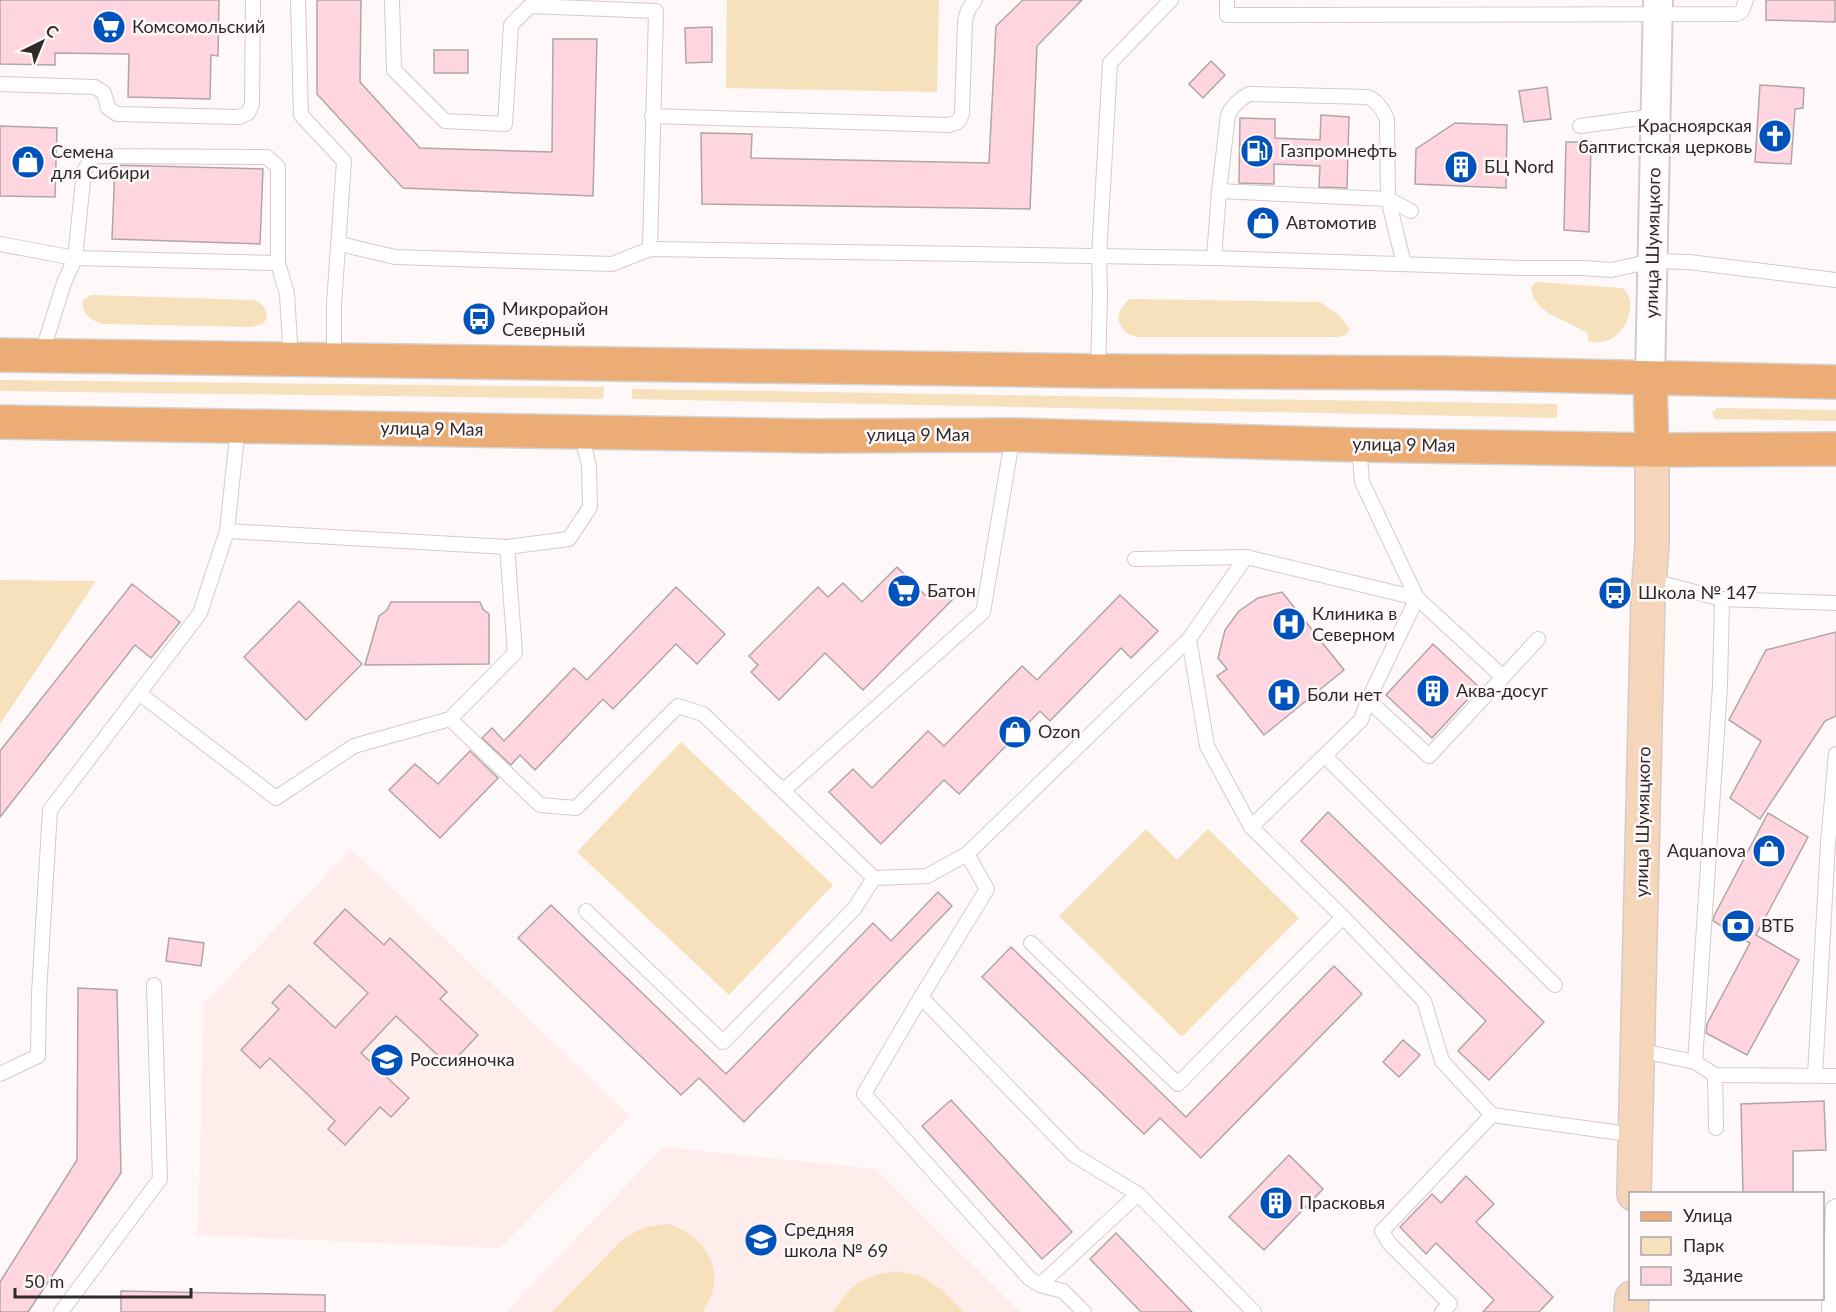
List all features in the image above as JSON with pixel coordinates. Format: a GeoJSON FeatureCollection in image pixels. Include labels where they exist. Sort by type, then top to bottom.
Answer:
{"type":"FeatureCollection","features":[{"type":"Feature","properties":{"kind":"main road"},"geometry":{"type":"LineString","coordinates":[[0,355],[1098,371],[1445,373],[1836,382]]}},
{"type":"Feature","properties":{"kind":"main road"},"geometry":{"type":"LineString","coordinates":[[1650,378],[1652,450]]}},
{"type":"Feature","properties":{"kind":"main road","name":"улица 9 Мая"},"geometry":{"type":"LineString","coordinates":[[0,422],[817,436],[1013,435],[1359,445],[1652,450],[1836,449]]}},
{"type":"Feature","properties":{"kind":"street","name":"улица Шумяцкого"},"geometry":{"type":"LineString","coordinates":[[1650,378],[1658,7]]}},
{"type":"Feature","properties":{"kind":"street","name":"улица Шумяцкого"},"geometry":{"type":"LineString","coordinates":[[1634,1192],[1649,580],[1652,546],[1652,450]]}},
{"type":"Feature","properties":{"kind":"lane"},"geometry":{"type":"LineString","coordinates":[[0,84],[95,87],[104,93],[108,108],[117,114],[239,117],[248,113],[252,104],[253,0]]}},
{"type":"Feature","properties":{"kind":"lane"},"geometry":{"type":"LineString","coordinates":[[298,0],[301,115],[344,161],[334,304],[334,361]]}},
{"type":"Feature","properties":{"kind":"lane"},"geometry":{"type":"LineString","coordinates":[[392,0],[394,70],[445,122],[505,124],[511,25],[530,6],[656,11],[650,249]]}},
{"type":"Feature","properties":{"kind":"lane"},"geometry":{"type":"LineString","coordinates":[[652,116],[949,124],[958,122],[962,114],[965,21],[968,10],[975,0]]}},
{"type":"Feature","properties":{"kind":"lane"},"geometry":{"type":"LineString","coordinates":[[1098,371],[1099,257],[1110,63],[1171,0]]}},
{"type":"Feature","properties":{"kind":"lane"},"geometry":{"type":"LineString","coordinates":[[1227,0],[1227,15],[1616,15],[1658,7],[1737,14],[1742,11],[1746,0]]}},
{"type":"Feature","properties":{"kind":"lane"},"geometry":{"type":"LineString","coordinates":[[1214,258],[1219,191],[1230,109],[1249,94],[1368,97],[1374,100],[1387,119],[1388,199],[1404,264]]}},
{"type":"Feature","properties":{"kind":"lane"},"geometry":{"type":"LineString","coordinates":[[1580,126],[1656,116]]}},
{"type":"Feature","properties":{"kind":"lane"},"geometry":{"type":"LineString","coordinates":[[40,356],[64,283],[75,258],[84,171],[93,156],[267,157],[278,167],[278,263],[287,294],[291,360]]}},
{"type":"Feature","properties":{"kind":"lane"},"geometry":{"type":"LineString","coordinates":[[1219,191],[1388,199],[1411,211]]}},
{"type":"Feature","properties":{"kind":"lane"},"geometry":{"type":"LineString","coordinates":[[0,244],[75,258],[278,263]]}},
{"type":"Feature","properties":{"kind":"lane"},"geometry":{"type":"LineString","coordinates":[[340,244],[395,257],[612,264],[650,249],[1214,258],[1611,270],[1653,261],[1689,262],[1836,280]]}},
{"type":"Feature","properties":{"kind":"lane"},"geometry":{"type":"LineString","coordinates":[[0,1074],[38,1056],[39,993],[50,810],[200,613],[226,531],[238,426]]}},
{"type":"Feature","properties":{"kind":"lane"},"geometry":{"type":"LineString","coordinates":[[226,531],[507,547],[569,538],[590,507],[589,466],[580,432]]}},
{"type":"Feature","properties":{"kind":"lane"},"geometry":{"type":"LineString","coordinates":[[783,790],[983,612],[1013,435]]}},
{"type":"Feature","properties":{"kind":"lane"},"geometry":{"type":"LineString","coordinates":[[1359,445],[1362,482],[1417,598],[1503,677]]}},
{"type":"Feature","properties":{"kind":"lane"},"geometry":{"type":"LineString","coordinates":[[140,694],[276,798],[354,746],[450,719],[514,653],[507,547]]}},
{"type":"Feature","properties":{"kind":"lane"},"geometry":{"type":"LineString","coordinates":[[450,719],[540,805],[576,808],[678,706],[703,714],[874,878],[927,876],[967,854],[1189,639],[1246,557]]}},
{"type":"Feature","properties":{"kind":"lane"},"geometry":{"type":"LineString","coordinates":[[1135,558],[1246,557],[1417,598]]}},
{"type":"Feature","properties":{"kind":"lane"},"geometry":{"type":"LineString","coordinates":[[1649,580],[1722,599],[1836,603]]}},
{"type":"Feature","properties":{"kind":"lane"},"geometry":{"type":"LineString","coordinates":[[1251,827],[1361,720],[1368,700],[1417,598]]}},
{"type":"Feature","properties":{"kind":"lane"},"geometry":{"type":"LineString","coordinates":[[1695,1062],[1720,686],[1722,599]]}},
{"type":"Feature","properties":{"kind":"lane"},"geometry":{"type":"LineString","coordinates":[[1189,639],[1207,746],[1251,827],[1425,1001],[1442,1060],[1492,1115],[1635,1135]]}},
{"type":"Feature","properties":{"kind":"lane"},"geometry":{"type":"LineString","coordinates":[[1368,700],[1428,756],[1538,639]]}},
{"type":"Feature","properties":{"kind":"lane"},"geometry":{"type":"LineString","coordinates":[[1815,1075],[1828,843],[1836,754]]}},
{"type":"Feature","properties":{"kind":"lane"},"geometry":{"type":"LineString","coordinates":[[1325,756],[1555,985]]}},
{"type":"Feature","properties":{"kind":"lane"},"geometry":{"type":"LineString","coordinates":[[967,854],[987,889],[864,1094],[1029,1278],[1040,1285],[1063,1291],[1084,1312]]}},
{"type":"Feature","properties":{"kind":"lane"},"geometry":{"type":"LineString","coordinates":[[586,911],[723,1042],[854,909],[874,878]]}},
{"type":"Feature","properties":{"kind":"lane"},"geometry":{"type":"LineString","coordinates":[[1030,943],[1178,1084],[1343,917]]}},
{"type":"Feature","properties":{"kind":"lane"},"geometry":{"type":"LineString","coordinates":[[61,1312],[160,1179],[154,985]]}},
{"type":"Feature","properties":{"kind":"lane"},"geometry":{"type":"LineString","coordinates":[[921,997],[1074,1155],[1138,1194],[1254,1312]]}},
{"type":"Feature","properties":{"kind":"lane"},"geometry":{"type":"LineString","coordinates":[[1637,1050],[1695,1062],[1715,1075],[1836,1076]]}},
{"type":"Feature","properties":{"kind":"lane"},"geometry":{"type":"LineString","coordinates":[[1715,1075],[1716,1128]]}},
{"type":"Feature","properties":{"kind":"lane"},"geometry":{"type":"LineString","coordinates":[[1442,1312],[1450,1304],[1389,1243],[1382,1231],[1492,1115]]}},
{"type":"Feature","properties":{"kind":"lane"},"geometry":{"type":"LineString","coordinates":[[1040,1285],[1138,1194]]}},
{"type":"Feature","properties":{"kind":"lane"},"geometry":{"type":"LineString","coordinates":[[1829,1312],[1833,1208],[1836,1206]]}},
{"type":"Feature","properties":{"kind":"shaded area","name":"Россияночка"},"geometry":{"type":"Polygon","coordinates":[[[351,849],[630,1116],[500,1248],[198,1235],[204,1004],[351,849]]]}},
{"type":"Feature","properties":{"kind":"shaded area","name":"Средняя школа № 69"},"geometry":{"type":"Polygon","coordinates":[[[663,1147],[876,1169],[1020,1312],[506,1312],[663,1147]]]}},
{"type":"Feature","properties":{"kind":"green space"},"geometry":{"type":"Polygon","coordinates":[[[727,0],[939,0],[937,92],[726,88],[727,0]]]}},
{"type":"Feature","properties":{"kind":"green space"},"geometry":{"type":"Polygon","coordinates":[[[1536,282],[1622,288],[1628,294],[1630,313],[1620,332],[1611,339],[1601,342],[1588,341],[1588,334],[1538,304],[1533,297],[1531,287],[1536,282]]]}},
{"type":"Feature","properties":{"kind":"green space"},"geometry":{"type":"Polygon","coordinates":[[[91,295],[253,300],[263,307],[267,319],[262,324],[252,327],[104,324],[91,319],[85,313],[83,300],[91,295]]]}},
{"type":"Feature","properties":{"kind":"green space"},"geometry":{"type":"Polygon","coordinates":[[[1130,299],[1320,302],[1340,316],[1350,329],[1346,335],[1337,337],[1136,337],[1124,330],[1119,321],[1121,310],[1130,299]]]}},
{"type":"Feature","properties":{"kind":"green space"},"geometry":{"type":"Polygon","coordinates":[[[0,380],[604,387],[603,399],[0,391],[0,380]]]}},
{"type":"Feature","properties":{"kind":"green space"},"geometry":{"type":"Polygon","coordinates":[[[632,389],[1557,404],[1557,418],[632,399],[632,389]]]}},
{"type":"Feature","properties":{"kind":"green space"},"geometry":{"type":"Polygon","coordinates":[[[1717,408],[1836,410],[1836,421],[1715,419],[1712,413],[1717,408]]]}},
{"type":"Feature","properties":{"kind":"green space"},"geometry":{"type":"Polygon","coordinates":[[[0,580],[96,581],[0,724],[0,580]]]}},
{"type":"Feature","properties":{"kind":"green space"},"geometry":{"type":"Polygon","coordinates":[[[681,742],[833,885],[729,995],[577,852],[681,742]]]}},
{"type":"Feature","properties":{"kind":"green space"},"geometry":{"type":"Polygon","coordinates":[[[1146,829],[1177,860],[1208,829],[1299,918],[1182,1037],[1059,916],[1146,829]]]}},
{"type":"Feature","properties":{"kind":"green space"},"geometry":{"type":"Polygon","coordinates":[[[669,1224],[695,1238],[711,1259],[714,1285],[702,1312],[552,1312],[622,1240],[644,1228],[669,1224]]]}},
{"type":"Feature","properties":{"kind":"green space"},"geometry":{"type":"Polygon","coordinates":[[[896,1271],[921,1276],[942,1290],[964,1312],[833,1312],[846,1294],[858,1283],[874,1276],[896,1271]]]}},
{"type":"Feature","properties":{"kind":"building","name":"Комсомольский"},"geometry":{"type":"Polygon","coordinates":[[[0,0],[219,0],[218,56],[211,55],[210,99],[128,97],[129,54],[55,53],[55,65],[0,64],[0,0]]]}},
{"type":"Feature","properties":{"kind":"building"},"geometry":{"type":"Polygon","coordinates":[[[317,0],[361,0],[360,82],[420,148],[552,152],[553,39],[597,39],[593,196],[403,188],[317,94],[317,0]]]}},
{"type":"Feature","properties":{"kind":"building"},"geometry":{"type":"Polygon","coordinates":[[[1023,0],[1082,0],[1037,46],[1030,209],[702,204],[701,133],[752,134],[751,158],[989,163],[996,26],[1023,0]]]}},
{"type":"Feature","properties":{"kind":"building"},"geometry":{"type":"Polygon","coordinates":[[[1766,0],[1835,0],[1835,22],[1766,20],[1766,0]]]}},
{"type":"Feature","properties":{"kind":"building"},"geometry":{"type":"Polygon","coordinates":[[[712,27],[712,62],[686,63],[685,28],[712,27]]]}},
{"type":"Feature","properties":{"kind":"building"},"geometry":{"type":"Polygon","coordinates":[[[434,50],[468,50],[468,73],[434,73],[434,50]]]}},
{"type":"Feature","properties":{"kind":"building"},"geometry":{"type":"Polygon","coordinates":[[[1211,61],[1225,75],[1203,98],[1189,84],[1211,61]]]}},
{"type":"Feature","properties":{"kind":"building","name":"Красноярская баптистская церковь"},"geometry":{"type":"Polygon","coordinates":[[[1760,85],[1804,88],[1803,108],[1795,109],[1791,164],[1755,162],[1760,85]]]}},
{"type":"Feature","properties":{"kind":"building"},"geometry":{"type":"Polygon","coordinates":[[[1547,87],[1551,119],[1524,122],[1519,91],[1547,87]]]}},
{"type":"Feature","properties":{"kind":"building"},"geometry":{"type":"Polygon","coordinates":[[[1321,115],[1349,117],[1347,188],[1319,187],[1320,166],[1274,164],[1274,184],[1239,183],[1240,118],[1275,119],[1275,138],[1320,140],[1321,115]]]}},
{"type":"Feature","properties":{"kind":"building","name":"БЦ Nord"},"geometry":{"type":"Polygon","coordinates":[[[1455,123],[1507,125],[1506,188],[1415,184],[1416,149],[1455,123]]]}},
{"type":"Feature","properties":{"kind":"building","name":"Семена для Сибири"},"geometry":{"type":"Polygon","coordinates":[[[0,126],[57,128],[55,197],[0,196],[0,126]]]}},
{"type":"Feature","properties":{"kind":"building"},"geometry":{"type":"Polygon","coordinates":[[[1566,142],[1591,142],[1589,232],[1564,230],[1566,142]]]}},
{"type":"Feature","properties":{"kind":"building"},"geometry":{"type":"Polygon","coordinates":[[[115,165],[263,169],[260,244],[112,239],[115,165]]]}},
{"type":"Feature","properties":{"kind":"building"},"geometry":{"type":"Polygon","coordinates":[[[897,567],[925,595],[954,598],[863,690],[825,653],[779,700],[751,672],[758,665],[749,656],[818,587],[828,597],[843,583],[862,602],[897,567]]]}},
{"type":"Feature","properties":{"kind":"building"},"geometry":{"type":"Polygon","coordinates":[[[132,584],[180,622],[151,658],[135,645],[0,817],[0,751],[132,584]]]}},
{"type":"Feature","properties":{"kind":"building"},"geometry":{"type":"Polygon","coordinates":[[[676,587],[725,634],[697,664],[676,644],[613,709],[603,699],[535,770],[520,755],[511,765],[482,738],[492,728],[504,741],[574,668],[587,680],[676,587]]]}},
{"type":"Feature","properties":{"kind":"building"},"geometry":{"type":"Polygon","coordinates":[[[1282,592],[1344,670],[1264,735],[1217,676],[1227,669],[1218,658],[1225,630],[1239,611],[1258,598],[1282,592]]]}},
{"type":"Feature","properties":{"kind":"building"},"geometry":{"type":"Polygon","coordinates":[[[1120,595],[1158,631],[1131,658],[1121,648],[1050,721],[1040,711],[959,794],[944,780],[881,844],[829,792],[853,769],[872,788],[928,731],[944,746],[1022,666],[1037,680],[1120,595]]]}},
{"type":"Feature","properties":{"kind":"building"},"geometry":{"type":"Polygon","coordinates":[[[299,601],[362,664],[306,720],[244,657],[299,601]]]}},
{"type":"Feature","properties":{"kind":"building"},"geometry":{"type":"Polygon","coordinates":[[[391,602],[480,602],[489,614],[489,664],[365,665],[379,616],[387,610],[391,602]]]}},
{"type":"Feature","properties":{"kind":"building"},"geometry":{"type":"Polygon","coordinates":[[[1836,632],[1836,716],[1825,721],[1760,819],[1730,798],[1761,741],[1729,720],[1766,650],[1836,632]]]}},
{"type":"Feature","properties":{"kind":"building","name":"Аква-досуг"},"geometry":{"type":"Polygon","coordinates":[[[1433,644],[1479,687],[1432,738],[1386,695],[1433,644]]]}},
{"type":"Feature","properties":{"kind":"building"},"geometry":{"type":"Polygon","coordinates":[[[470,751],[498,778],[440,838],[389,790],[415,764],[438,784],[470,751]]]}},
{"type":"Feature","properties":{"kind":"building"},"geometry":{"type":"Polygon","coordinates":[[[1328,812],[1544,1022],[1489,1080],[1458,1051],[1486,1021],[1301,841],[1328,812]]]}},
{"type":"Feature","properties":{"kind":"building"},"geometry":{"type":"Polygon","coordinates":[[[1768,813],[1808,837],[1756,935],[1799,960],[1747,1055],[1706,1033],[1707,1024],[1750,943],[1713,921],[1768,813]]]}},
{"type":"Feature","properties":{"kind":"building"},"geometry":{"type":"Polygon","coordinates":[[[938,892],[952,906],[744,1122],[699,1078],[681,1095],[518,938],[551,905],[726,1074],[873,923],[891,941],[938,892]]]}},
{"type":"Feature","properties":{"kind":"building"},"geometry":{"type":"Polygon","coordinates":[[[345,909],[384,945],[390,938],[423,969],[447,992],[440,999],[478,1035],[449,1066],[396,1016],[361,1053],[409,1098],[391,1117],[380,1107],[345,1145],[328,1129],[335,1121],[270,1058],[260,1068],[241,1050],[279,1009],[272,1003],[289,985],[335,1028],[368,993],[314,943],[345,909]]]}},
{"type":"Feature","properties":{"kind":"building"},"geometry":{"type":"Polygon","coordinates":[[[169,938],[204,943],[201,966],[166,961],[169,938]]]}},
{"type":"Feature","properties":{"kind":"building"},"geometry":{"type":"Polygon","coordinates":[[[1011,947],[1186,1117],[1334,966],[1362,994],[1201,1158],[1160,1118],[1144,1134],[982,977],[1011,947]]]}},
{"type":"Feature","properties":{"kind":"building"},"geometry":{"type":"Polygon","coordinates":[[[78,988],[117,990],[121,1173],[28,1312],[0,1312],[0,1282],[77,1160],[78,988]]]}},
{"type":"Feature","properties":{"kind":"building"},"geometry":{"type":"Polygon","coordinates":[[[1403,1040],[1420,1055],[1399,1077],[1383,1062],[1403,1040]]]}},
{"type":"Feature","properties":{"kind":"building"},"geometry":{"type":"Polygon","coordinates":[[[951,1100],[1072,1232],[1042,1259],[922,1126],[951,1100]]]}},
{"type":"Feature","properties":{"kind":"building"},"geometry":{"type":"Polygon","coordinates":[[[1824,1101],[1826,1150],[1793,1151],[1793,1192],[1743,1192],[1741,1104],[1824,1101]]]}},
{"type":"Feature","properties":{"kind":"building","name":"Прасковья"},"geometry":{"type":"Polygon","coordinates":[[[1289,1155],[1323,1189],[1264,1250],[1229,1217],[1289,1155]]]}},
{"type":"Feature","properties":{"kind":"building"},"geometry":{"type":"Polygon","coordinates":[[[1466,1176],[1494,1204],[1476,1222],[1553,1297],[1539,1312],[1483,1312],[1494,1300],[1436,1243],[1426,1254],[1400,1227],[1432,1194],[1441,1203],[1466,1176]]]}},
{"type":"Feature","properties":{"kind":"building"},"geometry":{"type":"Polygon","coordinates":[[[1116,1233],[1192,1312],[1141,1312],[1090,1259],[1116,1233]]]}},
{"type":"Feature","properties":{"kind":"building"},"geometry":{"type":"Polygon","coordinates":[[[121,1291],[325,1295],[325,1312],[121,1312],[121,1291]]]}},
{"type":"Feature","properties":{"kind":"place","name":"Комсомольский"},"geometry":{"type":"Point","coordinates":[109,27]}},
{"type":"Feature","properties":{"kind":"place","name":"Красноярская баптистская церковь"},"geometry":{"type":"Point","coordinates":[1775,136]}},
{"type":"Feature","properties":{"kind":"place","name":"Газпромнефть"},"geometry":{"type":"Point","coordinates":[1257,151]}},
{"type":"Feature","properties":{"kind":"place","name":"Семена для Сибири"},"geometry":{"type":"Point","coordinates":[28,162]}},
{"type":"Feature","properties":{"kind":"place","name":"БЦ Nord"},"geometry":{"type":"Point","coordinates":[1461,167]}},
{"type":"Feature","properties":{"kind":"place","name":"Автомотив"},"geometry":{"type":"Point","coordinates":[1263,223]}},
{"type":"Feature","properties":{"kind":"place","name":"Микрорайон Северный"},"geometry":{"type":"Point","coordinates":[479,319]}},
{"type":"Feature","properties":{"kind":"place","name":"Батон"},"geometry":{"type":"Point","coordinates":[904,591]}},
{"type":"Feature","properties":{"kind":"place","name":"Школа № 147"},"geometry":{"type":"Point","coordinates":[1615,593]}},
{"type":"Feature","properties":{"kind":"place","name":"Клиника в Северном"},"geometry":{"type":"Point","coordinates":[1289,624]}},
{"type":"Feature","properties":{"kind":"place","name":"Аква-досуг"},"geometry":{"type":"Point","coordinates":[1433,691]}},
{"type":"Feature","properties":{"kind":"place","name":"Боли нет"},"geometry":{"type":"Point","coordinates":[1284,695]}},
{"type":"Feature","properties":{"kind":"place","name":"Ozon"},"geometry":{"type":"Point","coordinates":[1015,732]}},
{"type":"Feature","properties":{"kind":"place","name":"Aquanova"},"geometry":{"type":"Point","coordinates":[1769,851]}},
{"type":"Feature","properties":{"kind":"place","name":"ВТБ"},"geometry":{"type":"Point","coordinates":[1738,926]}},
{"type":"Feature","properties":{"kind":"place","name":"Россияночка"},"geometry":{"type":"Point","coordinates":[387,1060]}},
{"type":"Feature","properties":{"kind":"place","name":"Прасковья"},"geometry":{"type":"Point","coordinates":[1276,1203]}},
{"type":"Feature","properties":{"kind":"place","name":"Средняя школа № 69"},"geometry":{"type":"Point","coordinates":[761,1240]}}]}
